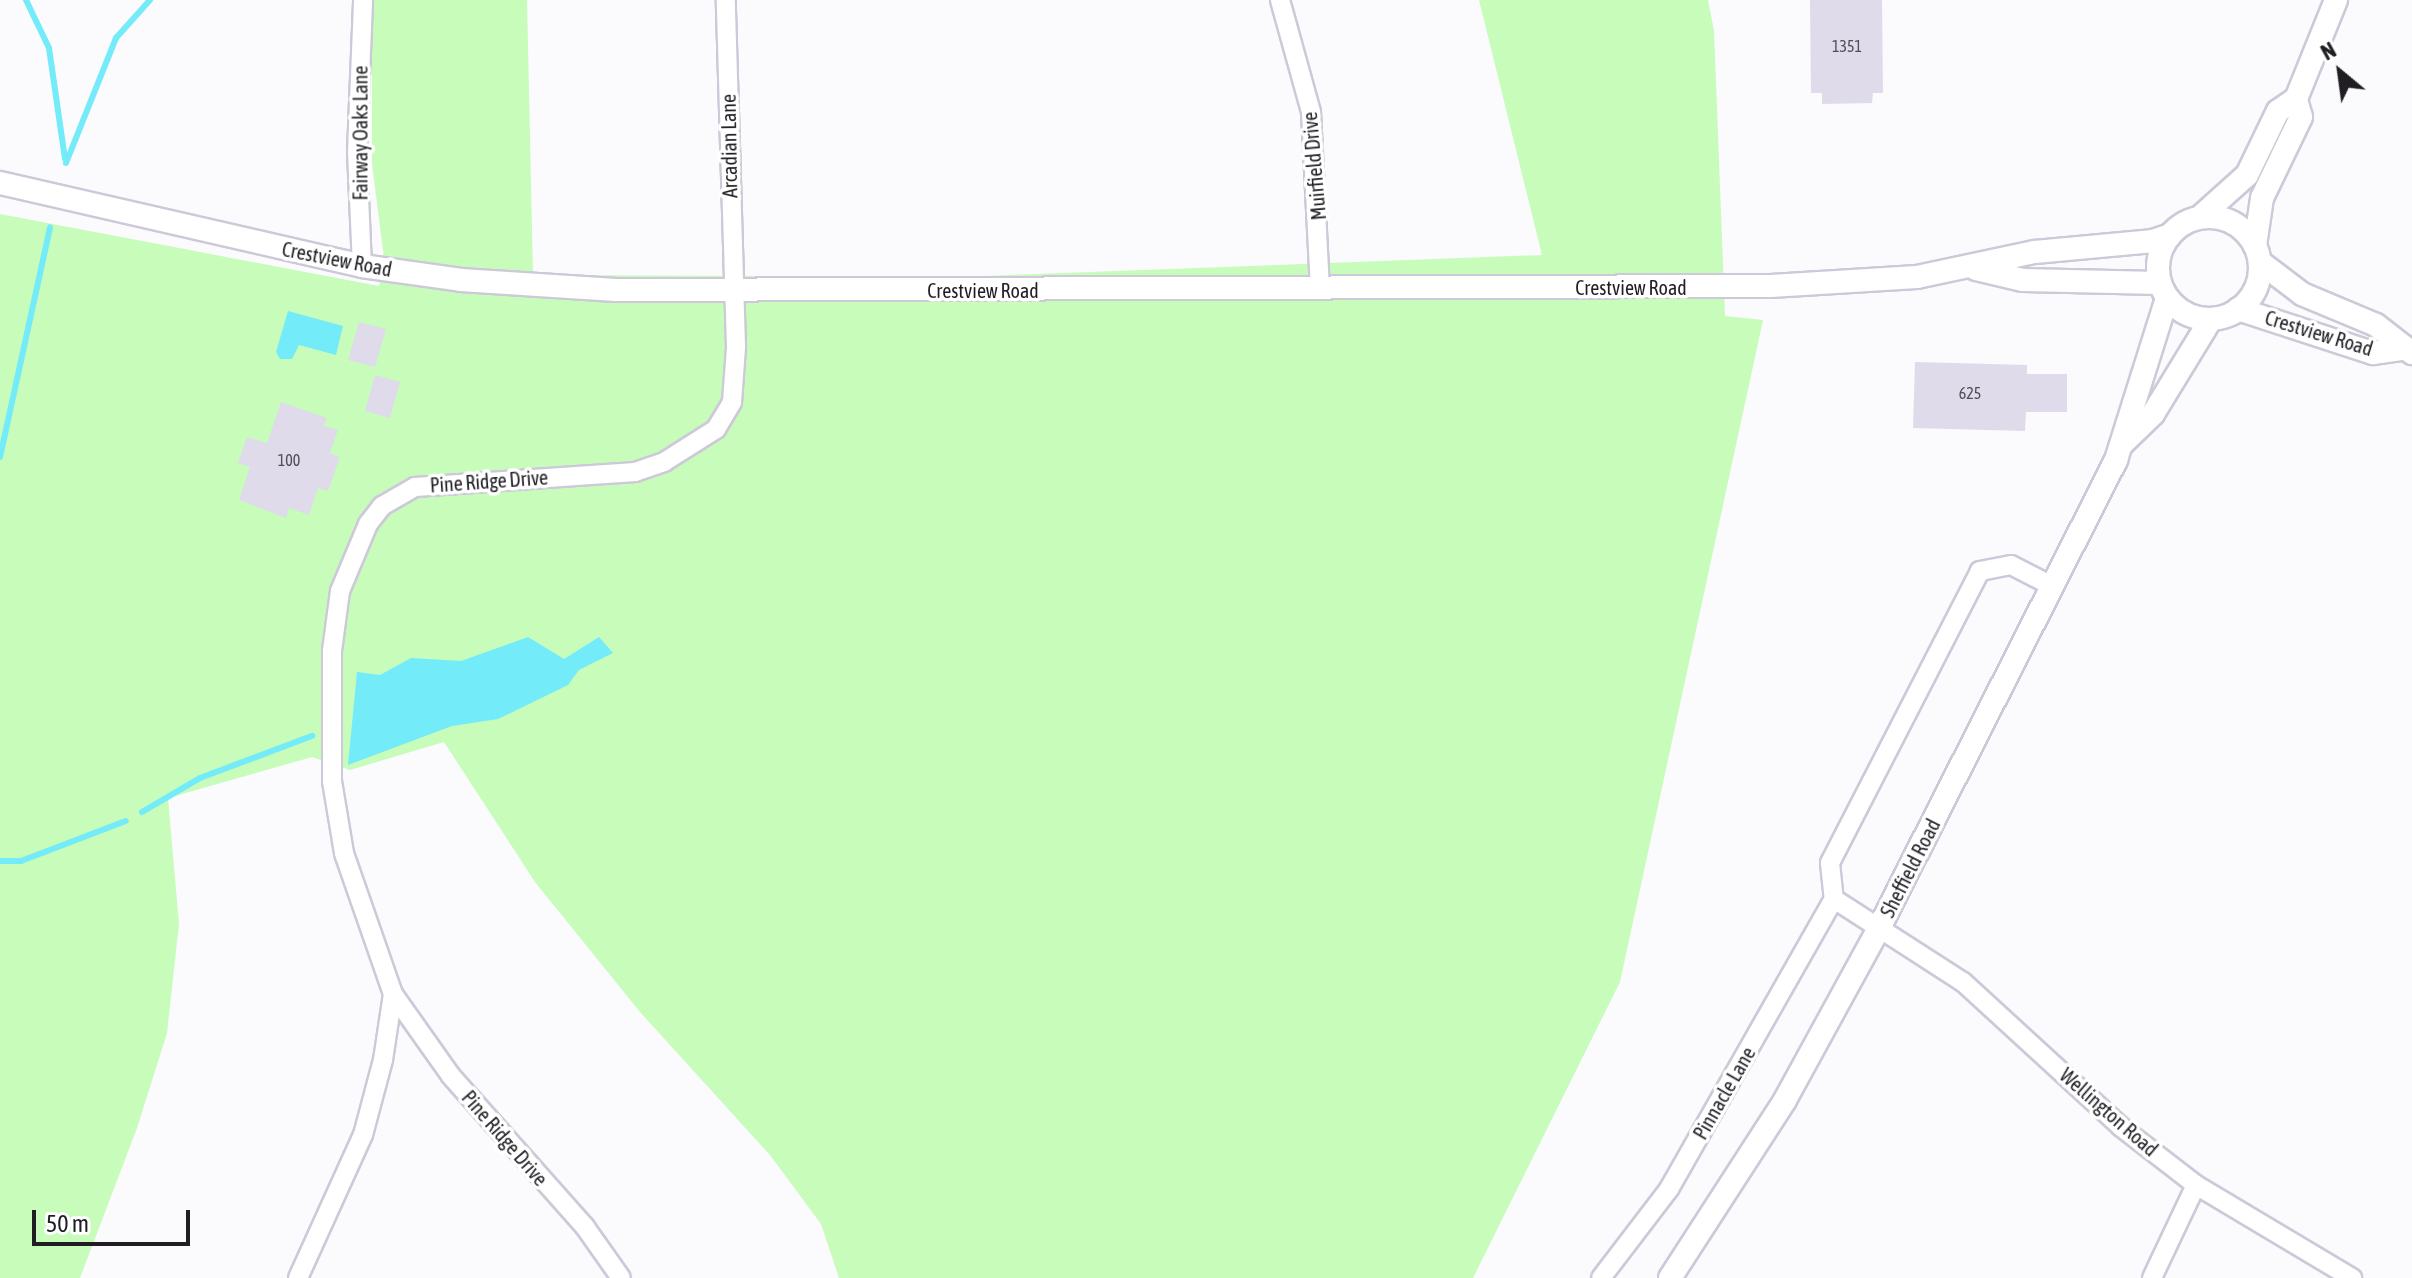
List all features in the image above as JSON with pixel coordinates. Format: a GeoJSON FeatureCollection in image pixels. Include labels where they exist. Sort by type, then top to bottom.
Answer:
{"type":"FeatureCollection","features":[{"type":"Feature","properties":{"kind":"street","name":"Fairway Oaks Lane"},"geometry":{"type":"LineString","coordinates":[[362,266],[357,152],[363,0]]}},
{"type":"Feature","properties":{"kind":"street","name":"Arcadian Lane"},"geometry":{"type":"LineString","coordinates":[[726,0],[733,291]]}},
{"type":"Feature","properties":{"kind":"street","name":"Muirfield Drive"},"geometry":{"type":"LineString","coordinates":[[1280,0],[1311,112],[1320,289]]}},
{"type":"Feature","properties":{"kind":"street"},"geometry":{"type":"LineString","coordinates":[[2296,99],[2301,117],[2262,198],[2253,294],[2238,309],[2211,319],[2179,309],[2164,290],[2158,266],[2170,235],[2199,218],[2247,175],[2278,111],[2296,99],[2336,0]]}},
{"type":"Feature","properties":{"kind":"street","name":"Crestview Road"},"geometry":{"type":"LineString","coordinates":[[0,183],[362,266],[547,288],[733,291],[1771,286],[1975,268],[2035,252],[2153,241],[2170,235]]}},
{"type":"Feature","properties":{"kind":"street"},"geometry":{"type":"LineString","coordinates":[[2199,218],[2232,222],[2258,254]]}},
{"type":"Feature","properties":{"kind":"street","name":"Crestview Road"},"geometry":{"type":"LineString","coordinates":[[2258,254],[2302,294],[2376,325],[2406,351]]}},
{"type":"Feature","properties":{"kind":"street","name":"Crestview Road"},"geometry":{"type":"LineString","coordinates":[[1975,268],[2023,280],[2164,290]]}},
{"type":"Feature","properties":{"kind":"street","name":"Sheffield Road"},"geometry":{"type":"LineString","coordinates":[[1670,1278],[1785,1100],[1879,928],[2052,586],[2123,443],[2129,405],[2164,290]]}},
{"type":"Feature","properties":{"kind":"street","name":"Pine Ridge Drive"},"geometry":{"type":"LineString","coordinates":[[621,1278],[585,1227],[451,1076],[393,994],[344,853],[332,781],[332,651],[340,591],[356,547],[382,506],[415,487],[635,472],[693,448],[716,429],[732,402],[733,291]]}},
{"type":"Feature","properties":{"kind":"street","name":"Crestview Road"},"geometry":{"type":"LineString","coordinates":[[2238,309],[2373,353],[2406,351]]}},
{"type":"Feature","properties":{"kind":"street","name":"Sheffield Road"},"geometry":{"type":"LineString","coordinates":[[2123,443],[2153,414],[2211,319]]}},
{"type":"Feature","properties":{"kind":"street"},"geometry":{"type":"LineString","coordinates":[[1879,928],[1834,899],[1830,863],[1980,571],[2011,565],[2052,586]]}},
{"type":"Feature","properties":{"kind":"street","name":"Pinnacle Lane"},"geometry":{"type":"LineString","coordinates":[[1601,1278],[1669,1189],[1834,899]]}},
{"type":"Feature","properties":{"kind":"street","name":"Wellington Road"},"geometry":{"type":"LineString","coordinates":[[1879,928],[1963,982],[2121,1127],[2196,1185],[2352,1278]]}},
{"type":"Feature","properties":{"kind":"street","name":"Pine Ridge Drive"},"geometry":{"type":"LineString","coordinates":[[298,1278],[363,1135],[383,1060],[393,994]]}},
{"type":"Feature","properties":{"kind":"street"},"geometry":{"type":"LineString","coordinates":[[2152,1278],[2196,1185]]}},
{"type":"Feature","properties":{"kind":"green space"},"geometry":{"type":"Polygon","coordinates":[[[372,0],[527,0],[533,275],[958,277],[1542,255],[1479,0],[1708,0],[1714,31],[1725,316],[1763,320],[1620,982],[1473,1278],[839,1278],[821,1224],[770,1155],[640,1012],[535,882],[444,742],[350,770],[312,757],[168,798],[179,924],[167,1033],[137,1128],[80,1278],[0,1278],[0,214],[379,286],[384,258],[372,164],[372,0]]]}},
{"type":"Feature","properties":{"kind":"water"},"geometry":{"type":"Polygon","coordinates":[[[288,311],[343,326],[336,355],[299,345],[292,359],[280,359],[276,352],[288,311]]]}},
{"type":"Feature","properties":{"kind":"water"},"geometry":{"type":"Polygon","coordinates":[[[528,637],[564,659],[599,637],[613,653],[579,670],[568,685],[498,719],[452,726],[348,765],[357,672],[380,675],[411,658],[461,661],[528,637]]]}},
{"type":"Feature","properties":{"kind":"building"},"geometry":{"type":"Polygon","coordinates":[[[1810,0],[1882,0],[1883,93],[1873,93],[1872,103],[1822,104],[1822,93],[1811,93],[1810,0]]]}},
{"type":"Feature","properties":{"kind":"building"},"geometry":{"type":"Polygon","coordinates":[[[359,322],[386,329],[375,367],[348,360],[359,322]]]}},
{"type":"Feature","properties":{"kind":"building"},"geometry":{"type":"Polygon","coordinates":[[[1915,362],[2027,365],[2027,374],[2067,374],[2067,412],[2026,412],[2025,431],[1913,428],[1915,362]]]}},
{"type":"Feature","properties":{"kind":"building"},"geometry":{"type":"Polygon","coordinates":[[[375,375],[400,382],[390,418],[365,411],[375,375]]]}},
{"type":"Feature","properties":{"kind":"building"},"geometry":{"type":"Polygon","coordinates":[[[281,402],[327,418],[324,426],[338,430],[330,453],[340,457],[328,491],[318,488],[309,515],[289,508],[286,518],[239,500],[250,467],[238,463],[247,437],[267,443],[281,402]]]}},
{"type":"Feature","properties":{"kind":"waterway"},"geometry":{"type":"LineString","coordinates":[[26,0],[49,48],[65,159]]}},
{"type":"Feature","properties":{"kind":"waterway"},"geometry":{"type":"LineString","coordinates":[[66,163],[116,38],[150,0]]}},
{"type":"Feature","properties":{"kind":"waterway"},"geometry":{"type":"LineString","coordinates":[[0,457],[50,227]]}},
{"type":"Feature","properties":{"kind":"waterway"},"geometry":{"type":"LineString","coordinates":[[142,812],[200,778],[312,736]]}},
{"type":"Feature","properties":{"kind":"waterway"},"geometry":{"type":"LineString","coordinates":[[0,861],[21,861],[126,821]]}}]}
